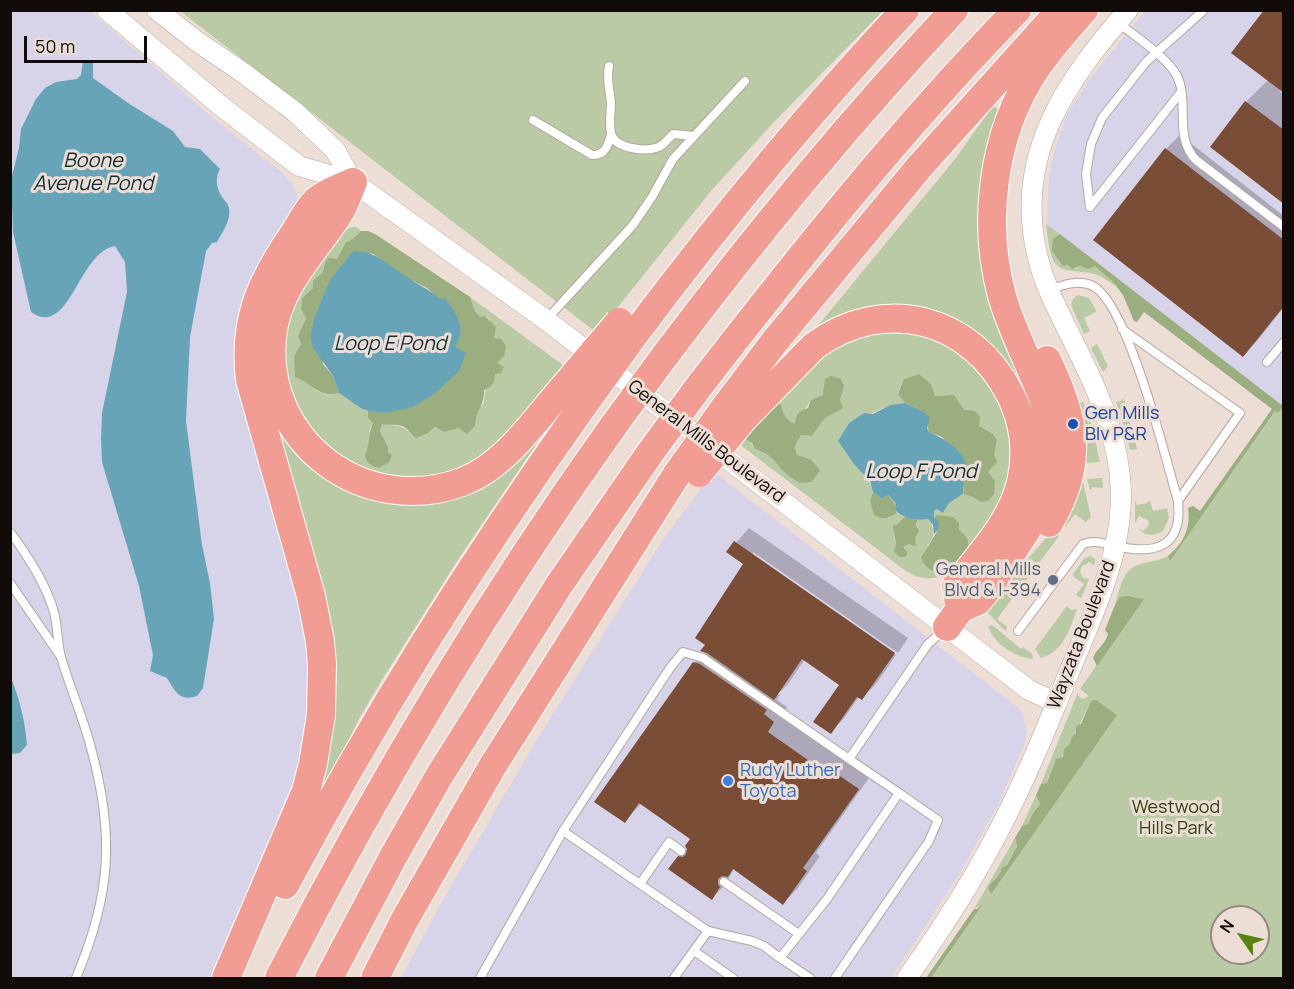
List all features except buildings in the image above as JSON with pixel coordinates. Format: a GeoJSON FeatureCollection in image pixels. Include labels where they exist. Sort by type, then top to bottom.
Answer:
{"type":"FeatureCollection","features":[{"type":"Feature","properties":{"kind":"highway"},"geometry":{"type":"LineString","coordinates":[[235,978],[314,831],[398,686],[574,395],[626,328],[663,271],[757,178],[905,10]]}},
{"type":"Feature","properties":{"kind":"highway"},"geometry":{"type":"LineString","coordinates":[[279,978],[310,917],[410,738],[569,488],[712,294],[856,119],[954,10]]}},
{"type":"Feature","properties":{"kind":"highway"},"geometry":{"type":"LineString","coordinates":[[329,978],[438,778],[559,585],[650,453],[700,385],[850,196],[1017,10]]}},
{"type":"Feature","properties":{"kind":"highway"},"geometry":{"type":"LineString","coordinates":[[375,978],[404,921],[492,766],[598,599],[683,479],[735,412],[787,356],[937,173],[968,132],[993,86],[1061,10]]}},
{"type":"Feature","properties":{"kind":"highway"},"geometry":{"type":"LineString","coordinates":[[954,618],[978,601],[987,590],[1036,514],[1045,492],[1052,452],[1051,433],[1043,398],[1010,319],[997,274],[991,217],[1002,146],[1023,90],[1048,51],[1084,10]]}},
{"type":"Feature","properties":{"kind":"highway"},"geometry":{"type":"LineString","coordinates":[[353,182],[339,214],[286,289],[272,335],[272,359],[276,388],[291,425],[308,447],[337,470],[362,483],[396,491],[437,490],[464,482],[490,465],[574,395]]}},
{"type":"Feature","properties":{"kind":"highway"},"geometry":{"type":"LineString","coordinates":[[226,978],[306,791],[318,738],[321,704],[322,664],[316,619],[250,380],[248,362],[250,330],[260,291],[276,259],[294,233],[317,200],[353,182]]}},
{"type":"Feature","properties":{"kind":"highway"},"geometry":{"type":"LineString","coordinates":[[735,412],[827,336],[856,324],[883,319],[913,320],[946,328],[973,345],[995,368],[1015,404],[1019,414],[1024,454],[1022,482],[1008,518],[956,586],[954,618]]}},
{"type":"Feature","properties":{"kind":"street","name":"General Mills Boulevard"},"geometry":{"type":"LineString","coordinates":[[107,10],[221,106],[299,166],[353,182],[954,618],[1029,690],[1057,703]]}},
{"type":"Feature","properties":{"kind":"street","name":"General Mills Boulevard"},"geometry":{"type":"LineString","coordinates":[[157,10],[295,112],[334,150],[353,182]]}},
{"type":"Feature","properties":{"kind":"street","name":"Wayzata Boulevard"},"geometry":{"type":"LineString","coordinates":[[907,978],[939,932],[994,838],[1057,703],[1099,598],[1116,546],[1121,495],[1114,437],[1089,373],[1049,290],[1033,233],[1032,202],[1041,146],[1061,98],[1084,64],[1123,16]]}},
{"type":"Feature","properties":{"kind":"lane"},"geometry":{"type":"LineString","coordinates":[[1181,92],[1090,207],[1086,174],[1091,144],[1102,118],[1155,52],[1204,10]]}},
{"type":"Feature","properties":{"kind":"lane"},"geometry":{"type":"LineString","coordinates":[[1123,16],[1176,74],[1181,92],[1184,141],[1188,152],[1284,227]]}},
{"type":"Feature","properties":{"kind":"lane"},"geometry":{"type":"LineString","coordinates":[[533,120],[592,155],[604,151],[611,135],[611,106],[607,75],[609,66]]}},
{"type":"Feature","properties":{"kind":"lane"},"geometry":{"type":"LineString","coordinates":[[546,320],[633,225],[673,159],[745,81]]}},
{"type":"Feature","properties":{"kind":"lane"},"geometry":{"type":"LineString","coordinates":[[611,135],[622,146],[638,148],[659,147],[673,134],[694,136]]}},
{"type":"Feature","properties":{"kind":"lane"},"geometry":{"type":"LineString","coordinates":[[1018,631],[1083,544],[1099,542],[1141,549],[1164,545],[1178,528],[1180,518],[1178,501],[1142,376],[1122,329],[1104,296],[1091,285],[1068,284],[1049,290]]}},
{"type":"Feature","properties":{"kind":"lane"},"geometry":{"type":"LineString","coordinates":[[1122,329],[1240,413],[1178,501]]}},
{"type":"Feature","properties":{"kind":"lane"},"geometry":{"type":"LineString","coordinates":[[1267,362],[1284,342]]}},
{"type":"Feature","properties":{"kind":"lane"},"geometry":{"type":"LineString","coordinates":[[10,532],[38,575],[54,612],[61,656],[80,710],[101,785],[107,844],[103,897],[90,943],[76,978]]}},
{"type":"Feature","properties":{"kind":"lane"},"geometry":{"type":"LineString","coordinates":[[10,583],[61,656]]}},
{"type":"Feature","properties":{"kind":"lane"},"geometry":{"type":"LineString","coordinates":[[849,759],[928,644],[954,618]]}},
{"type":"Feature","properties":{"kind":"lane"},"geometry":{"type":"LineString","coordinates":[[480,978],[563,831],[670,668],[683,652],[703,658],[938,820],[929,841],[835,978]]}},
{"type":"Feature","properties":{"kind":"lane"},"geometry":{"type":"LineString","coordinates":[[780,958],[827,899],[899,793]]}},
{"type":"Feature","properties":{"kind":"lane"},"geometry":{"type":"LineString","coordinates":[[563,831],[708,931],[764,946],[810,978]]}},
{"type":"Feature","properties":{"kind":"lane"},"geometry":{"type":"LineString","coordinates":[[640,884],[669,842],[681,851]]}},
{"type":"Feature","properties":{"kind":"lane"},"geometry":{"type":"LineString","coordinates":[[724,882],[799,934]]}},
{"type":"Feature","properties":{"kind":"lane"},"geometry":{"type":"LineString","coordinates":[[674,978],[708,931]]}},
{"type":"Feature","properties":{"kind":"lane"},"geometry":{"type":"LineString","coordinates":[[694,951],[733,978]]}},
{"type":"Feature","properties":{"kind":"shaded area"},"geometry":{"type":"Polygon","coordinates":[[[10,11],[90,11],[220,124],[283,173],[293,185],[297,195],[310,621],[309,751],[215,978],[11,978],[10,11]]]}},
{"type":"Feature","properties":{"kind":"shaded area"},"geometry":{"type":"Polygon","coordinates":[[[1145,11],[1283,11],[1283,406],[1047,224],[1049,174],[1066,116],[1089,80],[1145,11]]]}},
{"type":"Feature","properties":{"kind":"shaded area"},"geometry":{"type":"Polygon","coordinates":[[[714,472],[1022,712],[1027,732],[1024,745],[998,805],[959,875],[891,978],[401,978],[440,905],[538,738],[664,538],[714,472]]]}},
{"type":"Feature","properties":{"kind":"green space"},"geometry":{"type":"Polygon","coordinates":[[[180,11],[883,11],[772,124],[711,191],[597,333],[180,11]]]}},
{"type":"Feature","properties":{"kind":"green space"},"geometry":{"type":"Polygon","coordinates":[[[993,106],[1004,114],[990,160],[1032,392],[1024,395],[978,337],[817,327],[955,159],[993,106]]]}},
{"type":"Feature","properties":{"kind":"green space"},"geometry":{"type":"Polygon","coordinates":[[[1046,224],[1060,234],[1054,239],[1059,263],[1062,266],[1068,265],[1076,269],[1081,266],[1095,266],[1115,286],[1097,275],[1067,270],[1058,266],[1050,253],[1046,224]]]}},
{"type":"Feature","properties":{"kind":"green space"},"geometry":{"type":"Polygon","coordinates":[[[352,227],[361,231],[346,242],[337,259],[325,262],[323,272],[314,281],[313,288],[302,298],[301,309],[306,317],[299,336],[301,344],[294,356],[305,378],[315,390],[329,394],[339,393],[362,409],[368,410],[368,418],[373,423],[370,429],[367,461],[373,467],[379,468],[387,450],[380,431],[382,423],[401,427],[411,435],[428,433],[435,427],[444,432],[459,428],[484,403],[489,383],[503,367],[497,364],[490,319],[485,316],[480,317],[470,297],[567,368],[487,459],[437,481],[355,472],[302,421],[287,381],[284,335],[295,296],[342,232],[352,227]]]}},
{"type":"Feature","properties":{"kind":"green space"},"geometry":{"type":"Polygon","coordinates":[[[361,231],[375,234],[470,297],[480,317],[485,316],[496,327],[494,338],[501,339],[506,346],[504,356],[497,363],[504,367],[501,373],[495,374],[491,386],[484,390],[475,426],[467,434],[459,428],[444,432],[435,427],[416,438],[406,428],[382,424],[380,431],[388,447],[388,453],[392,455],[389,462],[379,468],[370,464],[365,456],[373,423],[368,418],[368,410],[385,413],[455,347],[439,299],[427,288],[409,279],[373,254],[353,251],[330,281],[323,364],[333,376],[339,393],[326,394],[295,377],[294,356],[301,344],[298,336],[306,318],[301,309],[302,298],[313,288],[313,281],[323,272],[325,262],[329,258],[337,259],[346,242],[361,231]]]}},
{"type":"Feature","properties":{"kind":"green space"},"geometry":{"type":"Polygon","coordinates":[[[1060,234],[1283,406],[1278,413],[1275,411],[1170,561],[1168,556],[1185,535],[1188,508],[1193,506],[1200,511],[1272,409],[1144,312],[1137,322],[1134,321],[1123,295],[1113,282],[1095,266],[1088,269],[1081,266],[1072,269],[1068,265],[1062,266],[1052,250],[1053,239],[1060,234]]]}},
{"type":"Feature","properties":{"kind":"green space"},"geometry":{"type":"Polygon","coordinates":[[[1078,295],[1089,298],[1096,310],[1084,318],[1090,331],[1084,334],[1071,305],[1073,299],[1078,295]]]}},
{"type":"Feature","properties":{"kind":"green space"},"geometry":{"type":"Polygon","coordinates":[[[888,323],[963,349],[1004,405],[1013,457],[1006,494],[968,551],[969,543],[966,536],[934,518],[934,511],[937,509],[943,513],[949,503],[963,494],[973,497],[993,456],[997,440],[993,434],[978,426],[964,410],[945,395],[935,397],[931,384],[919,374],[904,379],[898,393],[905,403],[890,405],[849,423],[838,441],[872,487],[870,500],[889,518],[897,513],[904,517],[896,529],[895,548],[903,547],[915,538],[917,520],[928,519],[933,532],[932,539],[927,545],[938,573],[950,572],[937,577],[920,577],[902,568],[738,443],[745,434],[755,449],[771,457],[798,483],[810,459],[797,455],[795,446],[801,435],[812,436],[825,418],[837,411],[844,386],[811,400],[795,424],[788,422],[773,402],[817,351],[888,323]]]}},
{"type":"Feature","properties":{"kind":"green space"},"geometry":{"type":"Polygon","coordinates":[[[1097,344],[1108,366],[1103,372],[1091,348],[1097,344]]]}},
{"type":"Feature","properties":{"kind":"green space"},"geometry":{"type":"Polygon","coordinates":[[[919,374],[931,384],[935,396],[954,395],[964,410],[975,411],[980,417],[979,426],[993,434],[997,440],[994,455],[997,462],[988,472],[995,481],[994,494],[988,501],[981,502],[963,494],[966,465],[942,437],[929,432],[924,412],[905,403],[898,394],[904,379],[919,374]]]}},
{"type":"Feature","properties":{"kind":"green space"},"geometry":{"type":"Polygon","coordinates":[[[831,376],[841,379],[844,386],[840,400],[843,408],[825,418],[812,436],[801,435],[795,446],[797,455],[810,459],[820,470],[812,482],[799,483],[784,472],[771,457],[755,449],[745,435],[773,402],[781,405],[785,417],[795,424],[797,415],[808,408],[811,400],[823,395],[825,379],[831,376]]]}},
{"type":"Feature","properties":{"kind":"green space"},"geometry":{"type":"Polygon","coordinates":[[[1124,398],[1137,449],[1130,450],[1116,402],[1124,398]]]}},
{"type":"Feature","properties":{"kind":"green space"},"geometry":{"type":"Polygon","coordinates":[[[270,400],[395,498],[546,430],[461,555],[383,678],[360,717],[310,819],[325,736],[270,400]]]}},
{"type":"Feature","properties":{"kind":"green space"},"geometry":{"type":"Polygon","coordinates":[[[1083,402],[1090,419],[1100,462],[1084,463],[1085,428],[1080,403],[1083,402]]]}},
{"type":"Feature","properties":{"kind":"green space","name":"Westwood Hills Park"},"geometry":{"type":"Polygon","coordinates":[[[1283,405],[1283,978],[931,978],[983,905],[974,909],[1015,838],[1017,846],[1001,875],[996,878],[990,894],[1116,715],[1091,701],[1070,744],[1048,777],[1047,783],[1041,784],[1078,692],[1078,696],[1083,699],[1089,696],[1080,689],[1143,599],[1129,596],[1115,605],[1120,586],[1126,575],[1135,566],[1168,556],[1170,560],[1275,411],[1278,412],[1283,405]]]}},
{"type":"Feature","properties":{"kind":"green space"},"geometry":{"type":"Polygon","coordinates":[[[1082,478],[1091,517],[1086,522],[1075,514],[1065,527],[1061,524],[1082,478]]]}},
{"type":"Feature","properties":{"kind":"green space"},"geometry":{"type":"Polygon","coordinates":[[[1102,478],[1103,488],[1093,487],[1090,490],[1087,479],[1102,478]]]}},
{"type":"Feature","properties":{"kind":"green space"},"geometry":{"type":"Polygon","coordinates":[[[873,492],[882,499],[888,495],[896,505],[897,513],[886,518],[874,515],[870,500],[873,492]]]}},
{"type":"Feature","properties":{"kind":"green space"},"geometry":{"type":"Polygon","coordinates":[[[1150,500],[1153,511],[1167,508],[1169,518],[1163,531],[1153,535],[1144,533],[1138,529],[1143,531],[1149,525],[1148,520],[1139,516],[1135,523],[1135,501],[1137,505],[1150,500]]]}},
{"type":"Feature","properties":{"kind":"green space"},"geometry":{"type":"Polygon","coordinates":[[[937,515],[953,517],[959,523],[959,530],[968,541],[969,546],[964,557],[950,572],[933,571],[921,558],[938,530],[934,518],[937,515]]]}},
{"type":"Feature","properties":{"kind":"green space"},"geometry":{"type":"Polygon","coordinates":[[[904,517],[917,520],[916,526],[919,531],[915,538],[916,546],[908,544],[903,547],[907,552],[906,557],[900,557],[894,552],[896,544],[893,525],[897,525],[904,517]]]}},
{"type":"Feature","properties":{"kind":"green space"},"geometry":{"type":"Polygon","coordinates":[[[1054,529],[1059,536],[1036,567],[1033,561],[1027,564],[1028,569],[1035,568],[997,619],[1007,627],[1006,631],[987,613],[993,599],[1054,529]]]}},
{"type":"Feature","properties":{"kind":"green space"},"geometry":{"type":"Polygon","coordinates":[[[1090,556],[1095,559],[1094,565],[1089,562],[1082,566],[1080,572],[1083,578],[1089,579],[1081,598],[1076,595],[1084,584],[1073,574],[1084,559],[1090,556]]]}},
{"type":"Feature","properties":{"kind":"green space"},"geometry":{"type":"Polygon","coordinates":[[[1120,597],[1144,599],[1097,666],[1093,658],[1107,638],[1108,634],[1105,630],[1115,605],[1120,597]]]}},
{"type":"Feature","properties":{"kind":"green space"},"geometry":{"type":"Polygon","coordinates":[[[1067,606],[1071,610],[1077,609],[1069,631],[1061,645],[1049,655],[1041,658],[1035,649],[1067,606]]]}},
{"type":"Feature","properties":{"kind":"green space"},"geometry":{"type":"Polygon","coordinates":[[[992,625],[1021,649],[1023,647],[1032,654],[1033,659],[1013,653],[1000,644],[988,626],[992,625]]]}},
{"type":"Feature","properties":{"kind":"green space"},"geometry":{"type":"Polygon","coordinates":[[[1096,700],[1117,715],[991,894],[988,888],[1002,868],[1007,865],[1017,846],[1015,838],[1022,826],[1028,824],[1040,804],[1036,795],[1041,784],[1047,783],[1056,759],[1063,757],[1064,749],[1076,733],[1076,726],[1081,724],[1091,701],[1096,700]]]}},
{"type":"Feature","properties":{"kind":"green space"},"geometry":{"type":"Polygon","coordinates":[[[1036,795],[1040,804],[1028,824],[1022,826],[1036,795]]]}},
{"type":"Feature","properties":{"kind":"green space"},"geometry":{"type":"Polygon","coordinates":[[[984,903],[931,978],[926,978],[974,909],[984,903]]]}},
{"type":"Feature","properties":{"kind":"water","name":"Boone Avenue Pond"},"geometry":{"type":"Polygon","coordinates":[[[83,61],[93,61],[93,78],[173,131],[185,147],[200,149],[220,169],[217,175],[217,186],[229,210],[228,220],[217,242],[212,243],[206,251],[190,337],[186,421],[214,619],[203,688],[197,696],[186,698],[175,691],[167,678],[150,671],[153,655],[139,586],[102,462],[102,413],[127,292],[125,262],[115,246],[102,252],[92,263],[65,305],[55,314],[44,317],[31,312],[13,232],[11,180],[21,129],[36,99],[45,88],[56,82],[77,79],[81,75],[83,61]]]}},
{"type":"Feature","properties":{"kind":"water","name":"Loop E Pond"},"geometry":{"type":"Polygon","coordinates":[[[353,251],[375,256],[439,298],[445,299],[457,315],[460,334],[455,347],[466,353],[459,371],[433,395],[410,408],[385,413],[362,409],[339,393],[333,376],[312,346],[314,319],[330,280],[353,251]]]}},
{"type":"Feature","properties":{"kind":"water","name":"Loop F Pond"},"geometry":{"type":"Polygon","coordinates":[[[905,403],[924,412],[930,418],[927,428],[929,432],[952,445],[965,461],[963,494],[949,503],[943,513],[937,509],[934,511],[934,518],[939,522],[938,530],[934,534],[933,525],[928,519],[906,517],[895,510],[896,504],[888,495],[882,499],[873,492],[870,481],[854,464],[838,441],[849,423],[864,413],[873,414],[890,405],[905,403]]]}},
{"type":"Feature","properties":{"kind":"water"},"geometry":{"type":"Polygon","coordinates":[[[11,678],[22,711],[27,745],[20,753],[11,754],[11,678]]]}},
{"type":"Feature","properties":{"kind":"place","name":"Gen Mills Blv P&R"},"geometry":{"type":"Point","coordinates":[1073,424]}},
{"type":"Feature","properties":{"kind":"place","name":"General Mills Blvd & I-394"},"geometry":{"type":"Point","coordinates":[1053,580]}},
{"type":"Feature","properties":{"kind":"place","name":"Rudy Luther Toyota"},"geometry":{"type":"Point","coordinates":[728,781]}}]}
